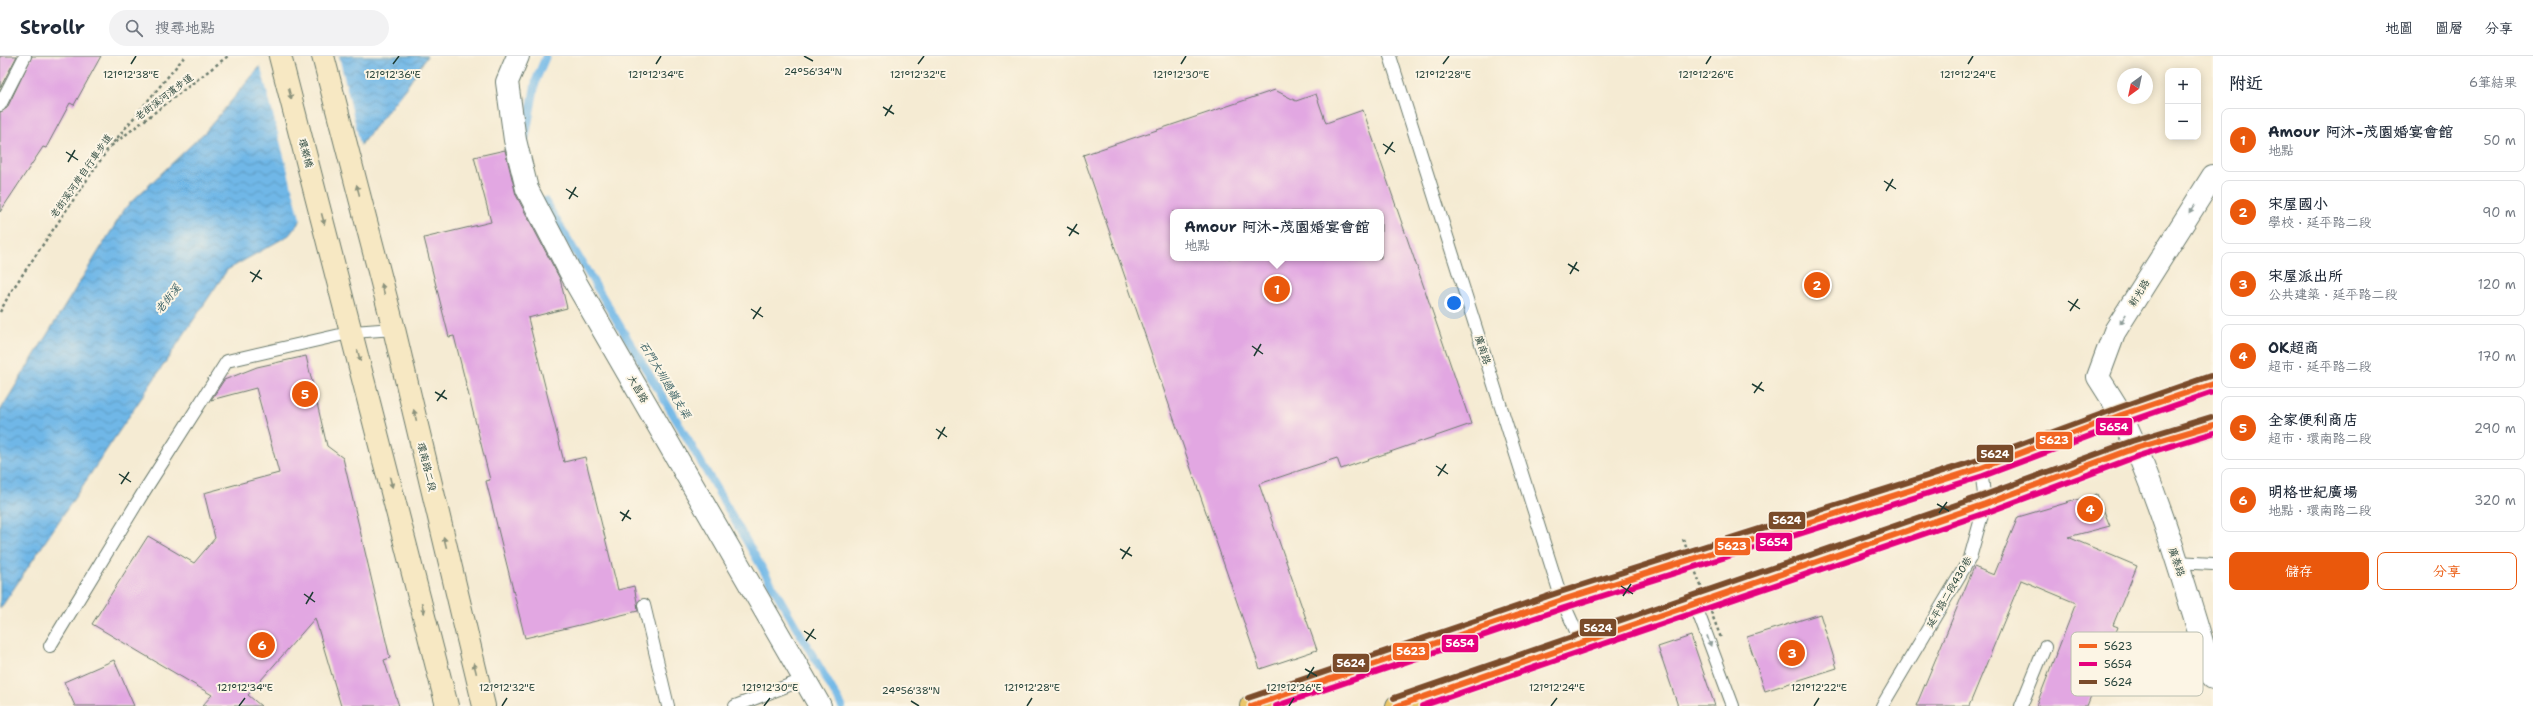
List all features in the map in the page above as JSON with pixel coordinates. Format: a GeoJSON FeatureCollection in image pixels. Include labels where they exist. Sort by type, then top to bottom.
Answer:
{"type":"FeatureCollection","features":[{"type":"Feature","properties":{"kind":"main road","name":"環鄉橋"},"geometry":{"type":"LineString","coordinates":[[280,56],[353,332]]}},
{"type":"Feature","properties":{"kind":"main road","name":"環南路二段"},"geometry":{"type":"LineString","coordinates":[[323,56],[394,329],[484,706]]}},
{"type":"Feature","properties":{"kind":"main road"},"geometry":{"type":"LineString","coordinates":[[353,332],[447,706]]}},
{"type":"Feature","properties":{"kind":"main road"},"geometry":{"type":"LineString","coordinates":[[1251,706],[1562,600],[1981,468],[2121,415],[2213,384]]}},
{"type":"Feature","properties":{"kind":"main road"},"geometry":{"type":"LineString","coordinates":[[1397,706],[1985,504],[2135,448],[2213,426]]}},
{"type":"Feature","properties":{"kind":"street","name":"大昌路"},"geometry":{"type":"LineString","coordinates":[[518,56],[507,82],[514,140],[527,189],[576,283],[820,706]]}},
{"type":"Feature","properties":{"kind":"street","name":"新光路"},"geometry":{"type":"LineString","coordinates":[[2121,415],[2098,377],[2115,331],[2213,176]]}},
{"type":"Feature","properties":{"kind":"street","name":"廣泰路"},"geometry":{"type":"LineString","coordinates":[[2121,415],[2135,448],[2177,562],[2199,632]]}},
{"type":"Feature","properties":{"kind":"street","name":"廣泰路"},"geometry":{"type":"LineString","coordinates":[[2203,646],[2213,678]]}},
{"type":"Feature","properties":{"kind":"lane"},"geometry":{"type":"LineString","coordinates":[[0,105],[25,56]]}},
{"type":"Feature","properties":{"kind":"lane","name":"廣南路"},"geometry":{"type":"LineString","coordinates":[[1390,56],[1562,600],[1581,642]]}},
{"type":"Feature","properties":{"kind":"lane"},"geometry":{"type":"LineString","coordinates":[[50,646],[143,493],[227,361],[353,332],[394,329]]}},
{"type":"Feature","properties":{"kind":"lane","name":"延平路二段430巷"},"geometry":{"type":"LineString","coordinates":[[1882,706],[1970,558],[1985,504],[1981,468]]}},
{"type":"Feature","properties":{"kind":"lane"},"geometry":{"type":"LineString","coordinates":[[2177,562],[2213,564]]}},
{"type":"Feature","properties":{"kind":"lane"},"geometry":{"type":"LineString","coordinates":[[1695,604],[1732,706]]}},
{"type":"Feature","properties":{"kind":"lane"},"geometry":{"type":"LineString","coordinates":[[644,605],[668,706]]}},
{"type":"Feature","properties":{"kind":"lane"},"geometry":{"type":"LineString","coordinates":[[2021,706],[2045,647]]}},
{"type":"Feature","properties":{"kind":"lane"},"geometry":{"type":"LineString","coordinates":[[735,706],[805,679]]}},
{"type":"Feature","properties":{"kind":"path","name":"老街溪河岸自行車步道"},"geometry":{"type":"LineString","coordinates":[[0,312],[10,293],[108,149],[185,56]]}},
{"type":"Feature","properties":{"kind":"path","name":"老街溪河濱步道"},"geometry":{"type":"LineString","coordinates":[[108,149],[228,56]]}},
{"type":"Feature","properties":{"kind":"path"},"geometry":{"type":"LineString","coordinates":[[1683,539],[1721,638]]}},
{"type":"Feature","properties":{"kind":"water","name":"老街溪"},"geometry":{"type":"Polygon","coordinates":[[[269,56],[427,56],[408,85],[289,235],[227,270],[0,609],[0,411],[126,207],[206,131],[269,56]]]}},
{"type":"Feature","properties":{"kind":"pier"},"geometry":{"type":"Polygon","coordinates":[[[267,56],[339,56],[361,148],[301,222],[260,64],[267,56]]]}},
{"type":"Feature","properties":{"kind":"building"},"geometry":{"type":"Polygon","coordinates":[[[0,56],[17,56],[0,88],[0,56]]]}},
{"type":"Feature","properties":{"kind":"building"},"geometry":{"type":"Polygon","coordinates":[[[32,56],[101,56],[74,105],[70,103],[46,148],[43,147],[0,212],[0,112],[7,108],[32,56]]]}},
{"type":"Feature","properties":{"kind":"building"},"geometry":{"type":"Polygon","coordinates":[[[1275,90],[1296,101],[1316,94],[1326,123],[1363,110],[1471,424],[1341,469],[1337,458],[1259,484],[1317,650],[1260,669],[1083,155],[1275,90]]]}},
{"type":"Feature","properties":{"kind":"building"},"geometry":{"type":"Polygon","coordinates":[[[505,150],[516,195],[560,279],[567,308],[528,318],[564,462],[585,457],[618,590],[634,586],[638,611],[525,638],[486,481],[490,480],[454,336],[449,337],[424,238],[491,222],[474,157],[505,150]]]}},
{"type":"Feature","properties":{"kind":"building"},"geometry":{"type":"Polygon","coordinates":[[[306,356],[327,446],[343,458],[390,658],[384,660],[399,706],[341,706],[315,618],[248,695],[261,706],[202,706],[212,695],[92,624],[148,536],[194,563],[215,538],[204,493],[279,473],[256,388],[211,400],[224,380],[257,367],[306,356]]]}},
{"type":"Feature","properties":{"kind":"building"},"geometry":{"type":"Polygon","coordinates":[[[2097,494],[2110,526],[2068,537],[2137,566],[2113,625],[2118,627],[2116,632],[2071,632],[2071,696],[2091,696],[2087,706],[2036,706],[2076,603],[2021,580],[1969,706],[1916,706],[1974,567],[1994,575],[2018,517],[2097,494]]]}},
{"type":"Feature","properties":{"kind":"building"},"geometry":{"type":"Polygon","coordinates":[[[1820,614],[1837,668],[1765,691],[1747,637],[1820,614]]]}},
{"type":"Feature","properties":{"kind":"building"},"geometry":{"type":"Polygon","coordinates":[[[1691,636],[1715,706],[1678,706],[1658,647],[1691,636]]]}},
{"type":"Feature","properties":{"kind":"building"},"geometry":{"type":"Polygon","coordinates":[[[114,660],[134,706],[75,706],[64,682],[114,660]]]}},
{"type":"Feature","properties":{"kind":"waterway","name":"石門大圳過嶺支渠"},"geometry":{"type":"LineString","coordinates":[[524,146],[536,80],[546,56]]}},
{"type":"Feature","properties":{"kind":"waterway","name":"石門大圳過嶺支渠"},"geometry":{"type":"LineString","coordinates":[[545,201],[680,426],[842,706]]}},
{"type":"Feature","properties":{"kind":"transit line","name":"5624"},"geometry":{"type":"LineString","coordinates":[[1248,698],[1560,592],[1978,460],[2118,408],[2210,376]]}},
{"type":"Feature","properties":{"kind":"transit line","name":"5623"},"geometry":{"type":"LineString","coordinates":[[1251,706],[1562,600],[1981,468],[2121,415],[2213,384]]}},
{"type":"Feature","properties":{"kind":"transit line","name":"5654"},"geometry":{"type":"LineString","coordinates":[[1276,706],[1564,608],[1983,476],[2124,423],[2213,392]]}},
{"type":"Feature","properties":{"kind":"transit line","name":"5624"},"geometry":{"type":"LineString","coordinates":[[1394,698],[1982,496],[2132,441],[2211,417]]}},
{"type":"Feature","properties":{"kind":"transit line","name":"5623"},"geometry":{"type":"LineString","coordinates":[[1397,706],[1985,504],[2135,448],[2213,425]]}},
{"type":"Feature","properties":{"kind":"transit line","name":"5654"},"geometry":{"type":"LineString","coordinates":[[1422,706],[1988,512],[2138,456],[2213,433]]}},
{"type":"Feature","properties":{"kind":"place","name":"宋屋國小"},"geometry":{"type":"Point","coordinates":[1817,285]}},
{"type":"Feature","properties":{"kind":"place","name":"Amour 阿沐-茂園婚宴會館"},"geometry":{"type":"Point","coordinates":[1277,289]}},
{"type":"Feature","properties":{"kind":"place","name":"全家便利商店"},"geometry":{"type":"Point","coordinates":[305,394]}},
{"type":"Feature","properties":{"kind":"place","name":"OK超商"},"geometry":{"type":"Point","coordinates":[2090,509]}},
{"type":"Feature","properties":{"kind":"place","name":"明格世紀廣場"},"geometry":{"type":"Point","coordinates":[262,645]}},
{"type":"Feature","properties":{"kind":"place","name":"宋屋派出所"},"geometry":{"type":"Point","coordinates":[1792,653]}}]}
